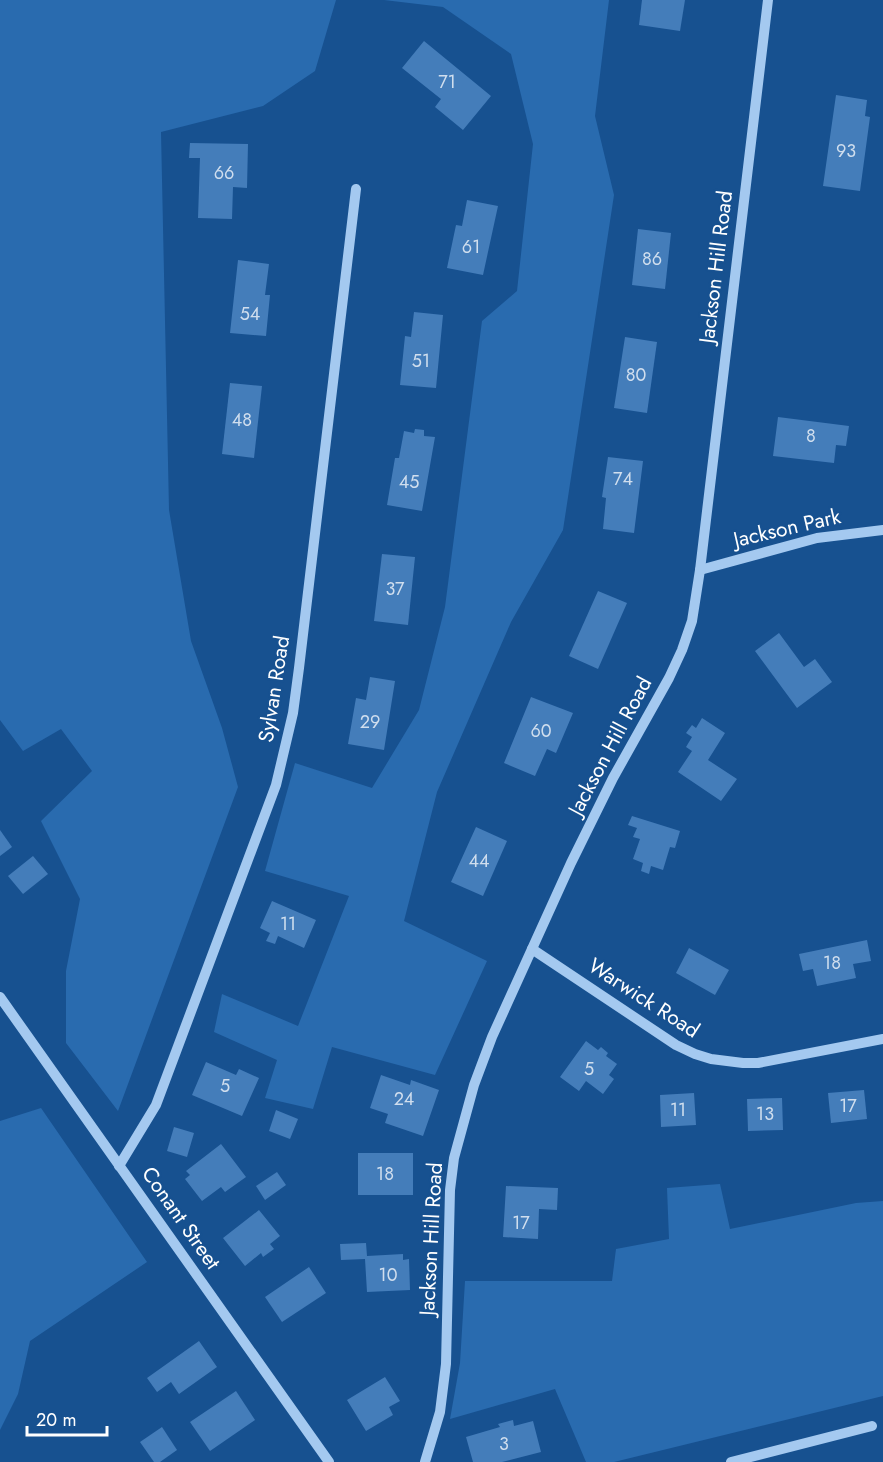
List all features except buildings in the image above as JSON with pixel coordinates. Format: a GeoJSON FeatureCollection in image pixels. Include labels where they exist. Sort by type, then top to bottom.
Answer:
{"type":"FeatureCollection","features":[{"type":"Feature","properties":{"kind":"street","name":"Jackson Hill Road"},"geometry":{"type":"LineString","coordinates":[[425,1462],[440,1412],[446,1364],[450,1190],[454,1158],[474,1085],[492,1037],[571,863],[613,778],[669,678],[692,621],[768,0]]}},
{"type":"Feature","properties":{"kind":"street","name":"Sylvan Road"},"geometry":{"type":"LineString","coordinates":[[120,1166],[156,1105],[276,785],[285,750],[299,668],[356,189]]}},
{"type":"Feature","properties":{"kind":"street","name":"Jackson Park"},"geometry":{"type":"LineString","coordinates":[[700,570],[817,538],[883,530]]}},
{"type":"Feature","properties":{"kind":"street","name":"Warwick Road"},"geometry":{"type":"LineString","coordinates":[[532,949],[676,1045],[711,1059],[758,1063],[883,1040]]}},
{"type":"Feature","properties":{"kind":"street","name":"Conant Street"},"geometry":{"type":"LineString","coordinates":[[0,997],[329,1462]]}},
{"type":"Feature","properties":{"kind":"street"},"geometry":{"type":"LineString","coordinates":[[731,1462],[751,1460],[872,1426]]}},
{"type":"Feature","properties":{"kind":"shaded area"},"geometry":{"type":"Polygon","coordinates":[[[0,0],[336,0],[315,71],[263,106],[161,132],[169,510],[191,641],[222,728],[238,787],[118,1111],[66,1043],[66,971],[80,899],[41,821],[92,771],[61,729],[23,751],[0,720],[0,0]]]}},
{"type":"Feature","properties":{"kind":"shaded area"},"geometry":{"type":"Polygon","coordinates":[[[384,0],[609,0],[595,116],[614,195],[563,530],[511,622],[437,792],[404,921],[487,961],[435,1075],[332,1047],[313,1109],[265,1098],[277,1060],[214,1032],[222,994],[298,1026],[349,896],[265,871],[295,763],[372,788],[419,710],[445,607],[482,321],[517,291],[533,144],[511,54],[443,7],[384,0]]]}},
{"type":"Feature","properties":{"kind":"shaded area"},"geometry":{"type":"Polygon","coordinates":[[[41,1108],[147,1262],[30,1341],[18,1394],[0,1430],[0,1121],[41,1108]]]}},
{"type":"Feature","properties":{"kind":"shaded area"},"geometry":{"type":"Polygon","coordinates":[[[720,1184],[730,1229],[856,1203],[883,1201],[883,1396],[614,1462],[586,1462],[555,1389],[450,1419],[460,1363],[465,1281],[612,1281],[616,1249],[669,1239],[667,1188],[720,1184]]]}}]}
